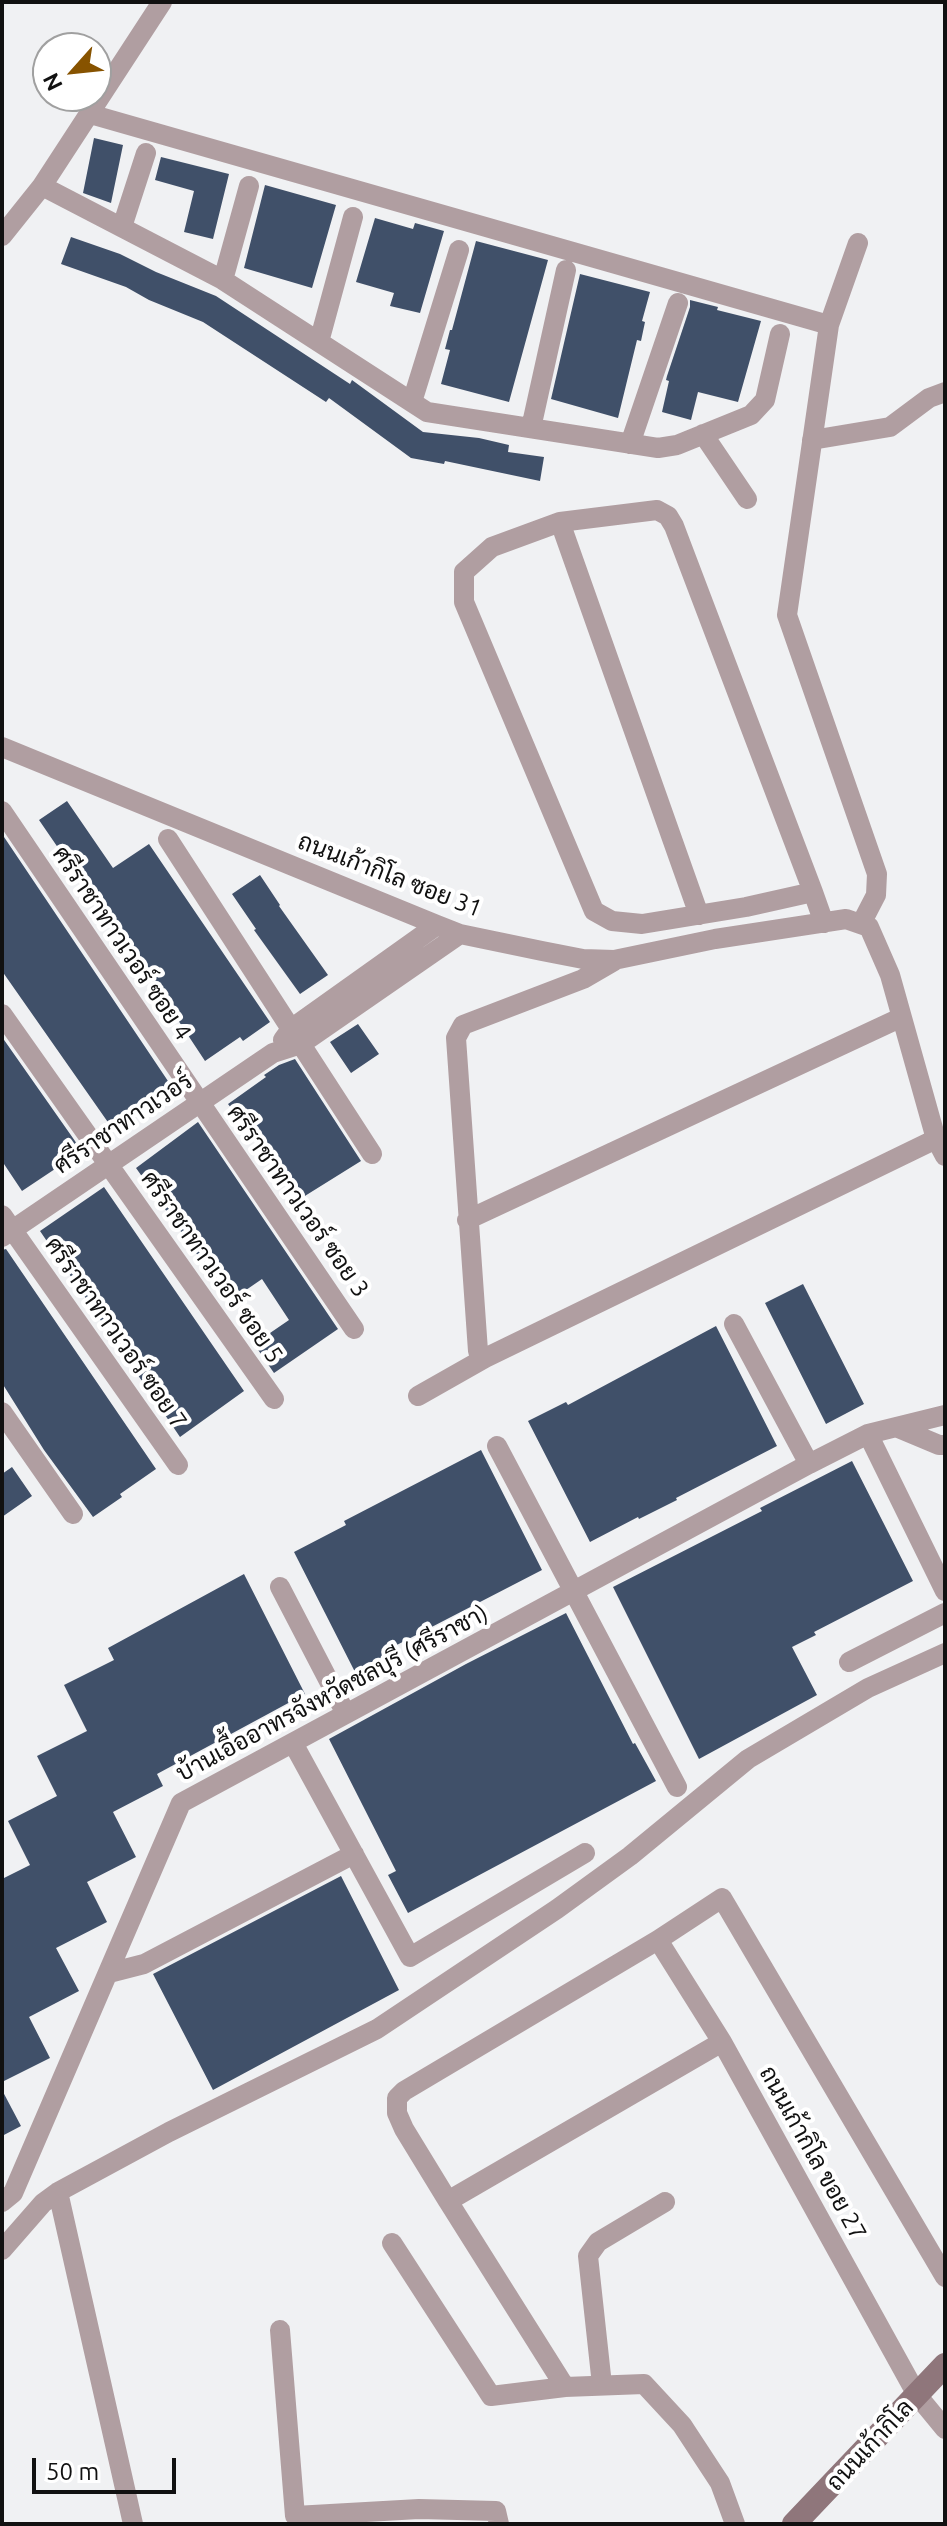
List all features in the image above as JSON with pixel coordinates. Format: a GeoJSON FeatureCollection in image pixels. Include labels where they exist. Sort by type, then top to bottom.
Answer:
{"type":"FeatureCollection","features":[{"type":"Feature","properties":{"kind":"main road","name":"ถนนเก้ากิโล"},"geometry":{"type":"LineString","coordinates":[[803,2520],[945,2365]]}},
{"type":"Feature","properties":{"kind":"street"},"geometry":{"type":"LineString","coordinates":[[2,236],[42,186],[162,2]]}},
{"type":"Feature","properties":{"kind":"street"},"geometry":{"type":"LineString","coordinates":[[90,114],[829,325]]}},
{"type":"Feature","properties":{"kind":"street"},"geometry":{"type":"LineString","coordinates":[[122,227],[146,153]]}},
{"type":"Feature","properties":{"kind":"street"},"geometry":{"type":"LineString","coordinates":[[42,186],[223,280],[427,412],[658,448],[677,445],[751,415],[765,400],[780,334]]}},
{"type":"Feature","properties":{"kind":"street"},"geometry":{"type":"LineString","coordinates":[[223,280],[249,186]]}},
{"type":"Feature","properties":{"kind":"street"},"geometry":{"type":"LineString","coordinates":[[319,342],[353,217]]}},
{"type":"Feature","properties":{"kind":"street"},"geometry":{"type":"LineString","coordinates":[[418,1396],[485,1358],[942,1145],[885,963],[869,927],[861,924],[876,895],[877,874],[787,615],[829,325],[858,243]]}},
{"type":"Feature","properties":{"kind":"street"},"geometry":{"type":"LineString","coordinates":[[412,402],[459,250]]}},
{"type":"Feature","properties":{"kind":"street"},"geometry":{"type":"LineString","coordinates":[[531,428],[566,270]]}},
{"type":"Feature","properties":{"kind":"street"},"geometry":{"type":"LineString","coordinates":[[630,444],[678,303]]}},
{"type":"Feature","properties":{"kind":"street"},"geometry":{"type":"LineString","coordinates":[[812,440],[890,427],[929,398],[945,392]]}},
{"type":"Feature","properties":{"kind":"street"},"geometry":{"type":"LineString","coordinates":[[703,434],[747,499]]}},
{"type":"Feature","properties":{"kind":"street"},"geometry":{"type":"LineString","coordinates":[[813,892],[642,924],[612,921],[594,911],[464,602],[464,572],[492,547],[560,522],[657,510],[668,516],[813,892],[824,923]]}},
{"type":"Feature","properties":{"kind":"street"},"geometry":{"type":"LineString","coordinates":[[560,522],[699,915]]}},
{"type":"Feature","properties":{"kind":"street","name":"ถนนเก้ากิโล ซอย 31"},"geometry":{"type":"LineString","coordinates":[[2,747],[460,934],[583,959],[614,960],[715,939],[846,919],[861,924]]}},
{"type":"Feature","properties":{"kind":"street","name":"ศรีราชาทาวเวอร์ ซอย 4"},"geometry":{"type":"LineString","coordinates":[[2,811],[199,1103]]}},
{"type":"Feature","properties":{"kind":"street"},"geometry":{"type":"LineString","coordinates":[[168,839],[372,1154]]}},
{"type":"Feature","properties":{"kind":"street","name":"ศรีราชาทาวเวอร์"},"geometry":{"type":"LineString","coordinates":[[296,1037],[437,925]]}},
{"type":"Feature","properties":{"kind":"street","name":"ศรีราชาทาวเวอร์"},"geometry":{"type":"LineString","coordinates":[[5,1227],[108,1165],[296,1037],[460,934]]}},
{"type":"Feature","properties":{"kind":"street"},"geometry":{"type":"LineString","coordinates":[[485,1358],[478,1351],[456,1038],[463,1025],[583,979],[614,960]]}},
{"type":"Feature","properties":{"kind":"street","name":"ศรีราชาทาวเวอร์ ซอย 5"},"geometry":{"type":"LineString","coordinates":[[2,1014],[274,1399]]}},
{"type":"Feature","properties":{"kind":"street"},"geometry":{"type":"LineString","coordinates":[[467,1220],[900,1018]]}},
{"type":"Feature","properties":{"kind":"street","name":"ศรีราชาทาวเวอร์ ซอย 3"},"geometry":{"type":"LineString","coordinates":[[199,1103],[354,1329]]}},
{"type":"Feature","properties":{"kind":"street","name":"ศรีราชาทาวเวอร์ ซอย 7"},"geometry":{"type":"LineString","coordinates":[[5,1227],[178,1465]]}},
{"type":"Feature","properties":{"kind":"street"},"geometry":{"type":"LineString","coordinates":[[734,1324],[809,1464]]}},
{"type":"Feature","properties":{"kind":"street"},"geometry":{"type":"LineString","coordinates":[[2,1412],[73,1514]]}},
{"type":"Feature","properties":{"kind":"street","name":"บ้านเอื้ออาทรจังหวัดชลบุรี (ศรีราชา)"},"geometry":{"type":"LineString","coordinates":[[2,2202],[13,2193],[181,1803],[868,1434],[945,1415]]}},
{"type":"Feature","properties":{"kind":"street"},"geometry":{"type":"LineString","coordinates":[[896,1427],[945,1445]]}},
{"type":"Feature","properties":{"kind":"street"},"geometry":{"type":"LineString","coordinates":[[868,1434],[945,1591]]}},
{"type":"Feature","properties":{"kind":"street"},"geometry":{"type":"LineString","coordinates":[[497,1446],[677,1787]]}},
{"type":"Feature","properties":{"kind":"street"},"geometry":{"type":"LineString","coordinates":[[280,1587],[346,1714]]}},
{"type":"Feature","properties":{"kind":"street"},"geometry":{"type":"LineString","coordinates":[[849,1662],[945,1613]]}},
{"type":"Feature","properties":{"kind":"street"},"geometry":{"type":"LineString","coordinates":[[2,2250],[43,2203],[58,2192],[169,2132],[377,2029],[630,1856],[748,1759],[868,1688],[945,1653]]}},
{"type":"Feature","properties":{"kind":"street"},"geometry":{"type":"LineString","coordinates":[[293,1743],[410,1957],[585,1853]]}},
{"type":"Feature","properties":{"kind":"street"},"geometry":{"type":"LineString","coordinates":[[109,1973],[144,1964],[354,1854]]}},
{"type":"Feature","properties":{"kind":"street"},"geometry":{"type":"LineString","coordinates":[[565,2387],[404,2129],[397,2113],[397,2098],[722,1898],[945,2277]]}},
{"type":"Feature","properties":{"kind":"street","name":"ถนนเก้ากิโล ขอย 27"},"geometry":{"type":"LineString","coordinates":[[658,1940],[722,2042],[917,2395],[945,2429]]}},
{"type":"Feature","properties":{"kind":"street"},"geometry":{"type":"LineString","coordinates":[[448,2201],[722,2042]]}},
{"type":"Feature","properties":{"kind":"street"},"geometry":{"type":"LineString","coordinates":[[58,2192],[133,2524]]}},
{"type":"Feature","properties":{"kind":"street"},"geometry":{"type":"LineString","coordinates":[[602,2385],[588,2256],[598,2242],[665,2202]]}},
{"type":"Feature","properties":{"kind":"street"},"geometry":{"type":"LineString","coordinates":[[392,2243],[491,2396],[565,2387],[644,2384],[682,2425],[720,2483],[735,2524]]}},
{"type":"Feature","properties":{"kind":"street"},"geometry":{"type":"LineString","coordinates":[[280,2330],[295,2516],[419,2509],[498,2517]]}},
{"type":"Feature","properties":{"kind":"building"},"geometry":{"type":"Polygon","coordinates":[[[94,138],[123,145],[111,203],[83,193],[94,138]]]}},
{"type":"Feature","properties":{"kind":"building"},"geometry":{"type":"Polygon","coordinates":[[[161,157],[229,174],[213,239],[184,232],[194,191],[155,180],[161,157]]]}},
{"type":"Feature","properties":{"kind":"building"},"geometry":{"type":"Polygon","coordinates":[[[265,185],[336,205],[312,288],[244,268],[265,185]]]}},
{"type":"Feature","properties":{"kind":"building"},"geometry":{"type":"Polygon","coordinates":[[[375,218],[413,229],[415,223],[444,231],[420,313],[390,306],[394,293],[356,282],[375,218]]]}},
{"type":"Feature","properties":{"kind":"building"},"geometry":{"type":"Polygon","coordinates":[[[71,237],[120,254],[216,296],[350,384],[352,380],[423,432],[479,438],[509,445],[508,452],[544,457],[540,481],[445,461],[444,464],[411,458],[329,398],[326,402],[203,322],[126,287],[61,264],[71,237]]]}},
{"type":"Feature","properties":{"kind":"building"},"geometry":{"type":"Polygon","coordinates":[[[476,241],[548,260],[509,402],[441,384],[450,350],[445,349],[476,241]]]}},
{"type":"Feature","properties":{"kind":"building"},"geometry":{"type":"Polygon","coordinates":[[[580,274],[650,292],[642,321],[645,322],[641,341],[637,340],[618,418],[551,399],[580,274]]]}},
{"type":"Feature","properties":{"kind":"building"},"geometry":{"type":"Polygon","coordinates":[[[690,300],[761,321],[738,402],[698,392],[691,420],[662,412],[669,381],[666,380],[667,376],[690,300]]]}},
{"type":"Feature","properties":{"kind":"building"},"geometry":{"type":"Polygon","coordinates":[[[67,801],[113,868],[149,844],[270,1022],[243,1041],[240,1037],[205,1061],[135,955],[133,957],[39,820],[67,801]]]}},
{"type":"Feature","properties":{"kind":"building"},"geometry":{"type":"Polygon","coordinates":[[[2,834],[172,1087],[112,1128],[2,971],[2,834]]]}},
{"type":"Feature","properties":{"kind":"building"},"geometry":{"type":"Polygon","coordinates":[[[260,875],[328,975],[300,994],[232,894],[260,875]]]}},
{"type":"Feature","properties":{"kind":"building"},"geometry":{"type":"Polygon","coordinates":[[[358,1024],[379,1054],[351,1073],[330,1042],[358,1024]]]}},
{"type":"Feature","properties":{"kind":"building"},"geometry":{"type":"Polygon","coordinates":[[[2,1037],[82,1151],[22,1191],[2,1161],[2,1037]]]}},
{"type":"Feature","properties":{"kind":"building"},"geometry":{"type":"Polygon","coordinates":[[[295,1059],[361,1161],[300,1199],[228,1104],[266,1077],[264,1075],[295,1059]]]}},
{"type":"Feature","properties":{"kind":"building"},"geometry":{"type":"Polygon","coordinates":[[[198,1122],[338,1329],[274,1373],[254,1344],[289,1320],[262,1279],[230,1301],[136,1168],[198,1122]]]}},
{"type":"Feature","properties":{"kind":"building"},"geometry":{"type":"Polygon","coordinates":[[[104,1187],[244,1391],[180,1437],[40,1231],[104,1187]]]}},
{"type":"Feature","properties":{"kind":"building"},"geometry":{"type":"Polygon","coordinates":[[[6,1249],[156,1469],[93,1517],[44,1450],[2,1383],[2,1250],[6,1249]]]}},
{"type":"Feature","properties":{"kind":"building"},"geometry":{"type":"Polygon","coordinates":[[[803,1284],[864,1404],[826,1424],[765,1303],[803,1284]]]}},
{"type":"Feature","properties":{"kind":"building"},"geometry":{"type":"Polygon","coordinates":[[[716,1326],[777,1446],[590,1542],[528,1421],[566,1402],[568,1405],[716,1326]]]}},
{"type":"Feature","properties":{"kind":"building"},"geometry":{"type":"Polygon","coordinates":[[[481,1450],[542,1570],[391,1648],[393,1653],[355,1672],[294,1552],[346,1525],[344,1521],[481,1450]]]}},
{"type":"Feature","properties":{"kind":"building"},"geometry":{"type":"Polygon","coordinates":[[[852,1461],[913,1581],[814,1632],[816,1635],[792,1647],[817,1695],[699,1759],[613,1587],[852,1461]]]}},
{"type":"Feature","properties":{"kind":"building"},"geometry":{"type":"Polygon","coordinates":[[[12,1467],[32,1496],[2,1517],[2,1474],[12,1467]]]}},
{"type":"Feature","properties":{"kind":"building"},"geometry":{"type":"Polygon","coordinates":[[[244,1574],[305,1694],[157,1774],[163,1786],[113,1812],[136,1857],[87,1882],[107,1922],[56,1948],[79,1991],[29,2017],[50,2058],[2,2082],[2,1879],[30,1865],[8,1821],[57,1796],[37,1756],[87,1731],[64,1685],[114,1660],[108,1648],[244,1574]]]}},
{"type":"Feature","properties":{"kind":"building"},"geometry":{"type":"Polygon","coordinates":[[[566,1613],[633,1744],[656,1781],[408,1913],[388,1875],[396,1871],[329,1739],[566,1613]]]}},
{"type":"Feature","properties":{"kind":"building"},"geometry":{"type":"Polygon","coordinates":[[[341,1876],[399,1990],[213,2090],[153,1974],[341,1876]]]}},
{"type":"Feature","properties":{"kind":"building"},"geometry":{"type":"Polygon","coordinates":[[[2,2090],[21,2126],[2,2136],[2,2090]]]}}]}
